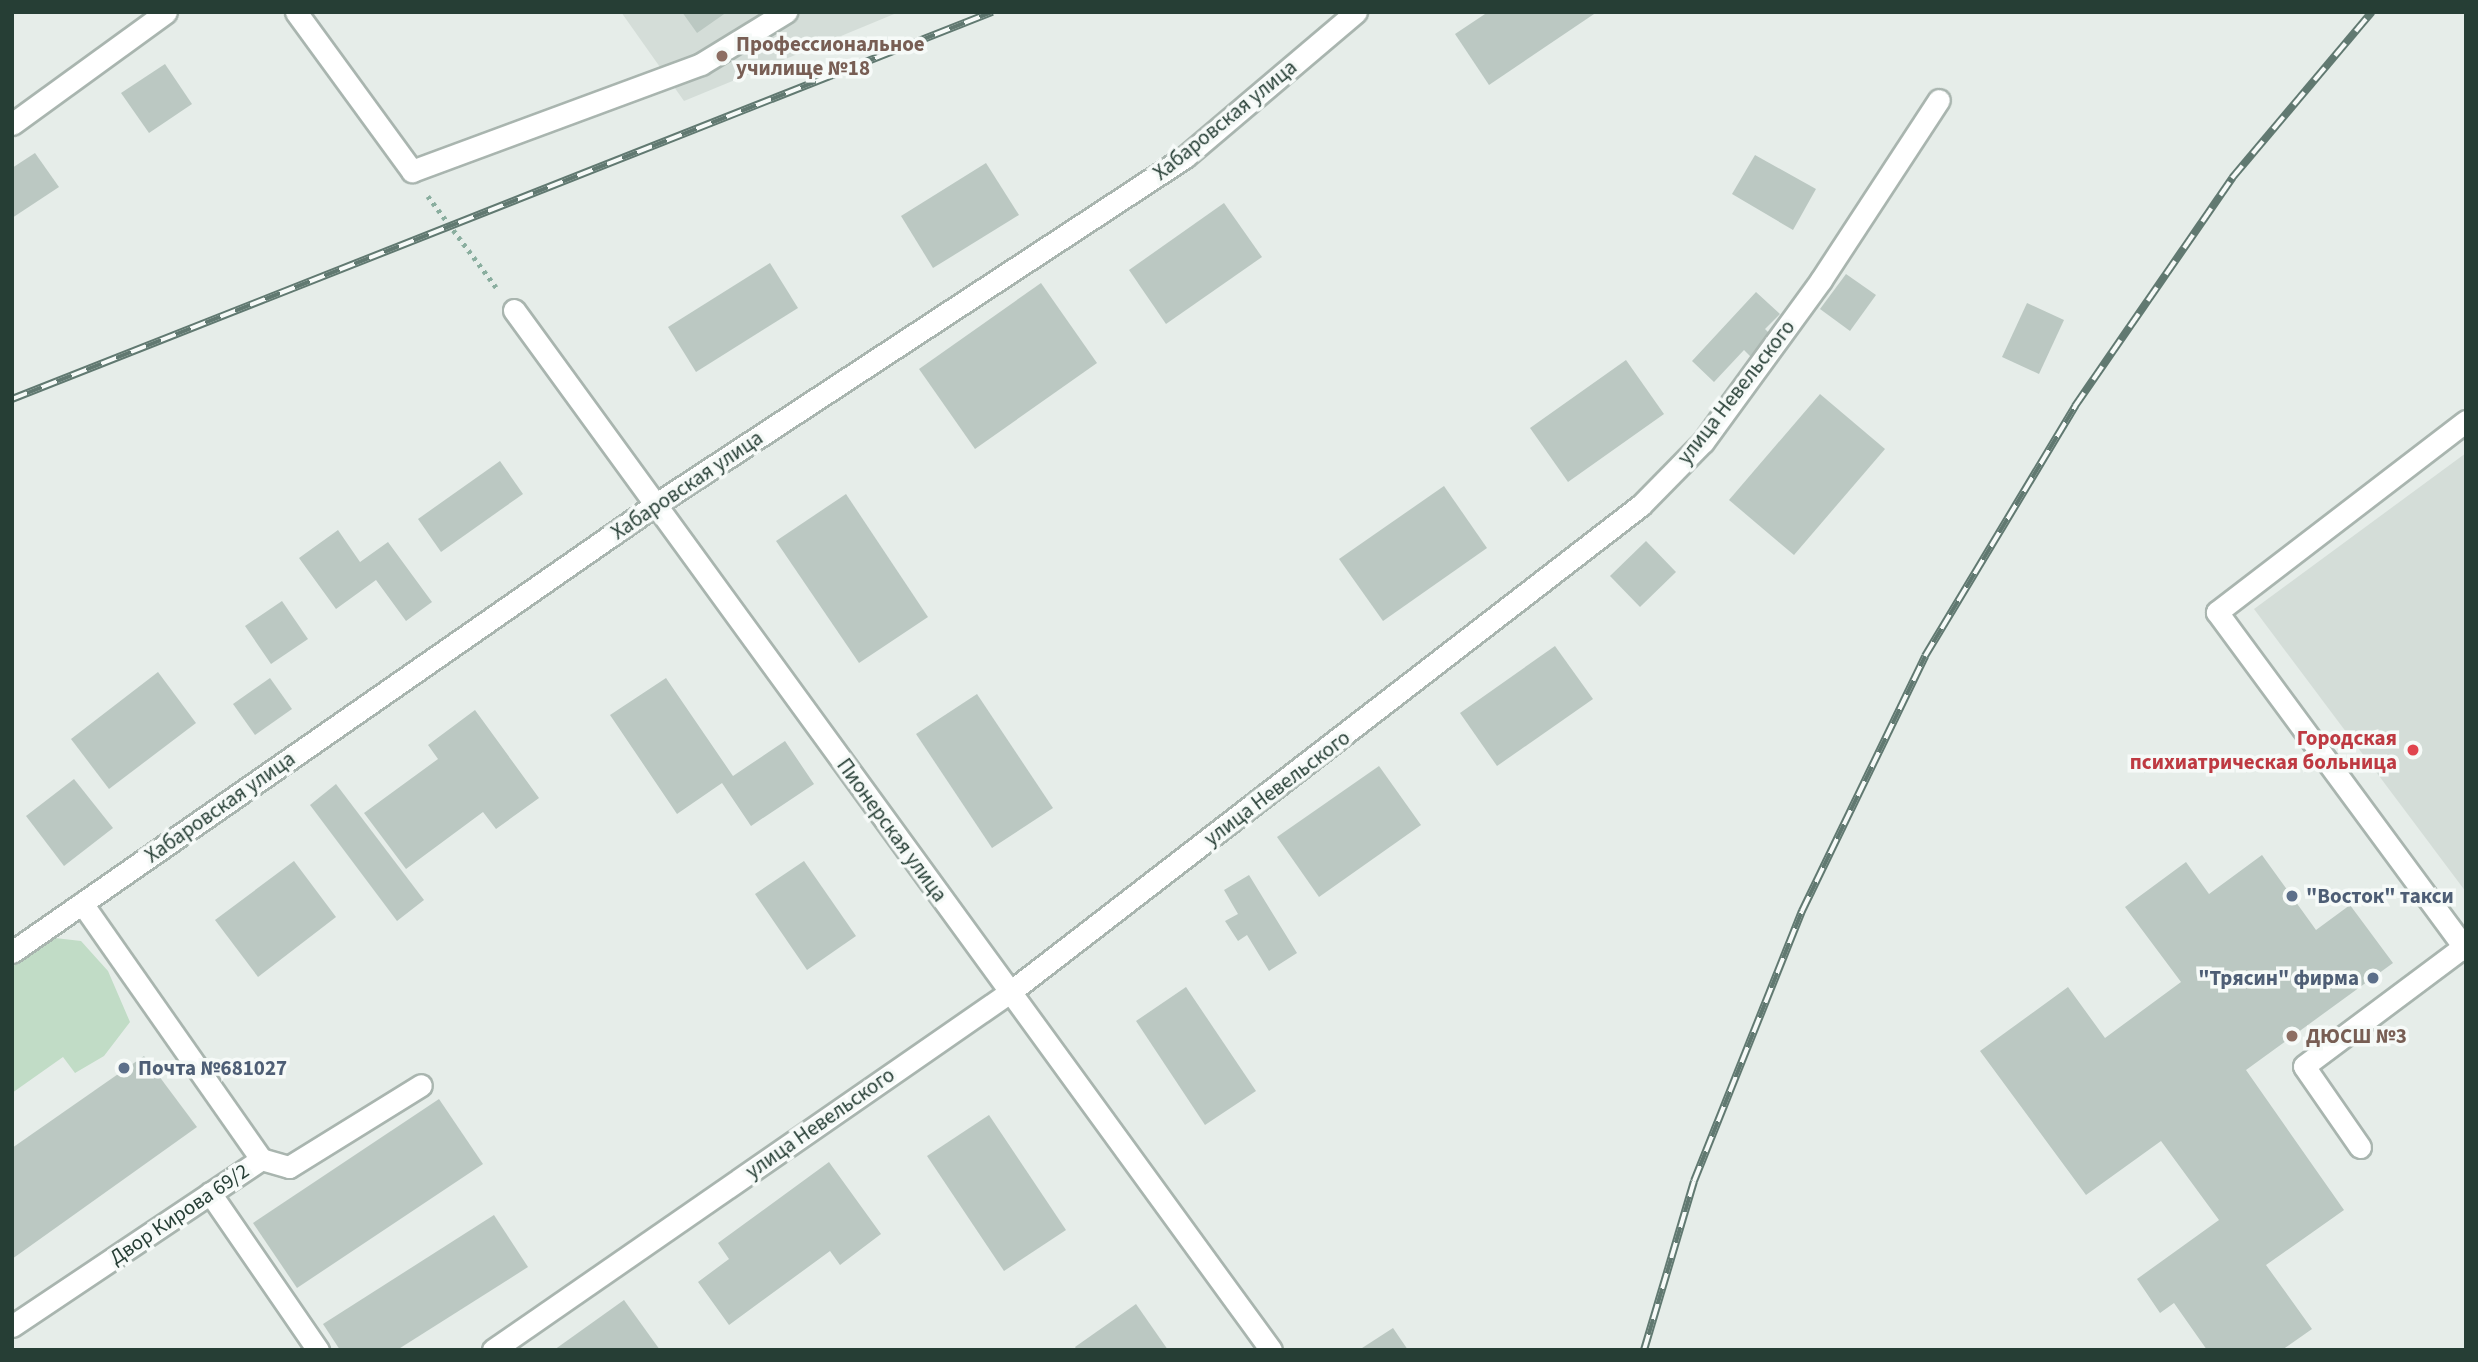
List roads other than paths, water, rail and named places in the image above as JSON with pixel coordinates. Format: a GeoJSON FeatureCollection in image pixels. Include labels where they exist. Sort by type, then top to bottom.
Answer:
{"type":"FeatureCollection","features":[{"type":"Feature","properties":{"kind":"street"},"geometry":{"type":"LineString","coordinates":[[12,124],[166,12]]}},
{"type":"Feature","properties":{"kind":"street"},"geometry":{"type":"LineString","coordinates":[[296,12],[412,172],[701,64],[786,12]]}},
{"type":"Feature","properties":{"kind":"street","name":"Хабаровская улица"},"geometry":{"type":"LineString","coordinates":[[12,952],[655,505],[1185,157],[1356,12]]}},
{"type":"Feature","properties":{"kind":"street","name":"улица Невельского"},"geometry":{"type":"LineString","coordinates":[[493,1350],[1010,992],[1640,505],[1703,442],[1821,280],[1939,100]]}},
{"type":"Feature","properties":{"kind":"street","name":"Пионерская улица"},"geometry":{"type":"LineString","coordinates":[[514,310],[1271,1350]]}},
{"type":"Feature","properties":{"kind":"street"},"geometry":{"type":"LineString","coordinates":[[2360,1147],[2304,1066],[2464,949],[2217,612],[2466,421]]}},
{"type":"Feature","properties":{"kind":"street","name":"Двор Кирова 69/2"},"geometry":{"type":"LineString","coordinates":[[12,1326],[261,1159],[82,903]]}},
{"type":"Feature","properties":{"kind":"street"},"geometry":{"type":"LineString","coordinates":[[261,1159],[289,1167],[421,1085]]}},
{"type":"Feature","properties":{"kind":"street"},"geometry":{"type":"LineString","coordinates":[[210,1193],[318,1350]]}},
{"type":"Feature","properties":{"kind":"railway"},"geometry":{"type":"LineString","coordinates":[[12,399],[992,12]]}},
{"type":"Feature","properties":{"kind":"railway"},"geometry":{"type":"LineString","coordinates":[[1644,1350],[1694,1181],[1802,911],[1925,656],[2075,406],[2232,178],[2372,12]]}},
{"type":"Feature","properties":{"kind":"place","name":"Профессиональное училище №18"},"geometry":{"type":"Point","coordinates":[722,56]}},
{"type":"Feature","properties":{"kind":"place","name":"Городская психиатрическая больница"},"geometry":{"type":"Point","coordinates":[2413,750]}},
{"type":"Feature","properties":{"kind":"place","name":"\"Восток\" такси"},"geometry":{"type":"Point","coordinates":[2292,896]}},
{"type":"Feature","properties":{"kind":"place","name":"\"Трясин\" фирма"},"geometry":{"type":"Point","coordinates":[2373,978]}},
{"type":"Feature","properties":{"kind":"place","name":"ДЮСШ №3"},"geometry":{"type":"Point","coordinates":[2292,1036]}},
{"type":"Feature","properties":{"kind":"place","name":"Почта №681027"},"geometry":{"type":"Point","coordinates":[124,1068]}}]}
